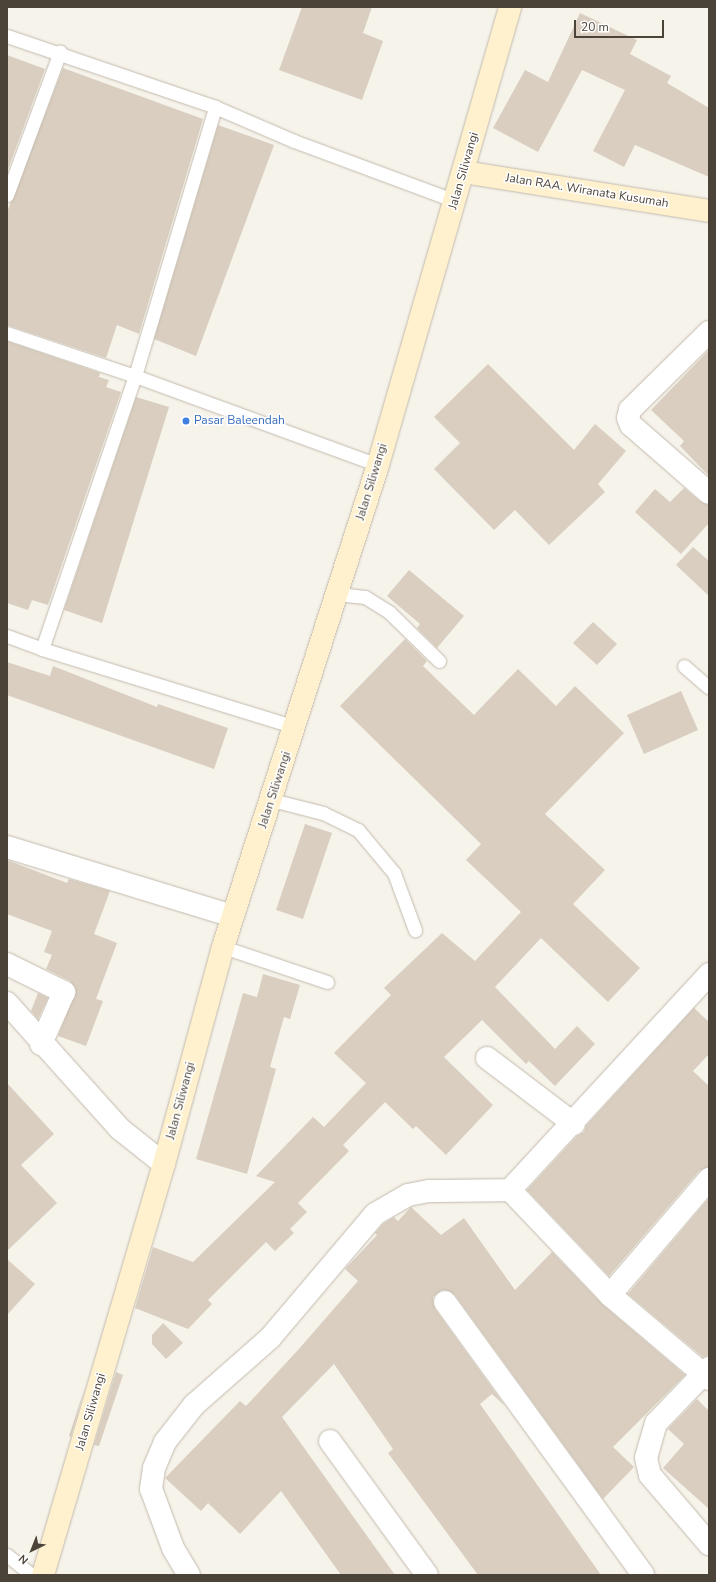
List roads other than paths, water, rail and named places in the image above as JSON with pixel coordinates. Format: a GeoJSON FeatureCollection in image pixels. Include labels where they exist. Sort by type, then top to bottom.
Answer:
{"type":"FeatureCollection","features":[{"type":"Feature","properties":{"kind":"main road","name":"Jalan Siliwangi"},"geometry":{"type":"LineString","coordinates":[[43,1575],[164,1164],[223,947],[296,727],[378,465],[464,172],[510,7]]}},
{"type":"Feature","properties":{"kind":"main road","name":"Jalan RAA. Wiranata Kusumah"},"geometry":{"type":"LineString","coordinates":[[464,172],[709,211]]}},
{"type":"Feature","properties":{"kind":"street"},"geometry":{"type":"LineString","coordinates":[[709,332],[630,410],[628,418],[631,425],[709,493]]}},
{"type":"Feature","properties":{"kind":"street"},"geometry":{"type":"LineString","coordinates":[[7,847],[233,916]]}},
{"type":"Feature","properties":{"kind":"street"},"geometry":{"type":"LineString","coordinates":[[7,964],[64,992],[41,1044]]}},
{"type":"Feature","properties":{"kind":"street"},"geometry":{"type":"LineString","coordinates":[[189,1575],[173,1548],[151,1489],[154,1468],[165,1442],[194,1405],[270,1338],[375,1214],[408,1195],[429,1191],[510,1190],[705,988]]}},
{"type":"Feature","properties":{"kind":"street"},"geometry":{"type":"LineString","coordinates":[[7,1003],[41,1044],[120,1129],[164,1164]]}},
{"type":"Feature","properties":{"kind":"street"},"geometry":{"type":"LineString","coordinates":[[487,1058],[574,1124]]}},
{"type":"Feature","properties":{"kind":"street"},"geometry":{"type":"LineString","coordinates":[[610,1295],[709,1179]]}},
{"type":"Feature","properties":{"kind":"street"},"geometry":{"type":"LineString","coordinates":[[510,1190],[610,1295],[707,1374],[656,1423],[646,1458],[650,1474],[709,1544]]}},
{"type":"Feature","properties":{"kind":"street"},"geometry":{"type":"LineString","coordinates":[[445,1302],[643,1575]]}},
{"type":"Feature","properties":{"kind":"street"},"geometry":{"type":"LineString","coordinates":[[330,1441],[427,1575]]}},
{"type":"Feature","properties":{"kind":"lane"},"geometry":{"type":"LineString","coordinates":[[7,36],[60,52],[215,107],[294,141],[455,201]]}},
{"type":"Feature","properties":{"kind":"lane"},"geometry":{"type":"LineString","coordinates":[[7,195],[60,52]]}},
{"type":"Feature","properties":{"kind":"lane"},"geometry":{"type":"LineString","coordinates":[[42,649],[135,376],[215,107]]}},
{"type":"Feature","properties":{"kind":"lane"},"geometry":{"type":"LineString","coordinates":[[7,333],[135,376],[378,465]]}},
{"type":"Feature","properties":{"kind":"lane"},"geometry":{"type":"LineString","coordinates":[[337,594],[365,597],[388,612],[439,661]]}},
{"type":"Feature","properties":{"kind":"lane"},"geometry":{"type":"LineString","coordinates":[[7,636],[42,649],[296,727]]}},
{"type":"Feature","properties":{"kind":"lane"},"geometry":{"type":"LineString","coordinates":[[684,666],[709,688]]}},
{"type":"Feature","properties":{"kind":"lane"},"geometry":{"type":"LineString","coordinates":[[272,800],[323,813],[358,830],[394,873],[415,930]]}},
{"type":"Feature","properties":{"kind":"lane"},"geometry":{"type":"LineString","coordinates":[[223,947],[327,982]]}},
{"type":"Feature","properties":{"kind":"lane"},"geometry":{"type":"LineString","coordinates":[[7,1555],[32,1575]]}},
{"type":"Feature","properties":{"kind":"place","name":"Pasar Baleendah"},"geometry":{"type":"Point","coordinates":[186,421]}}]}
